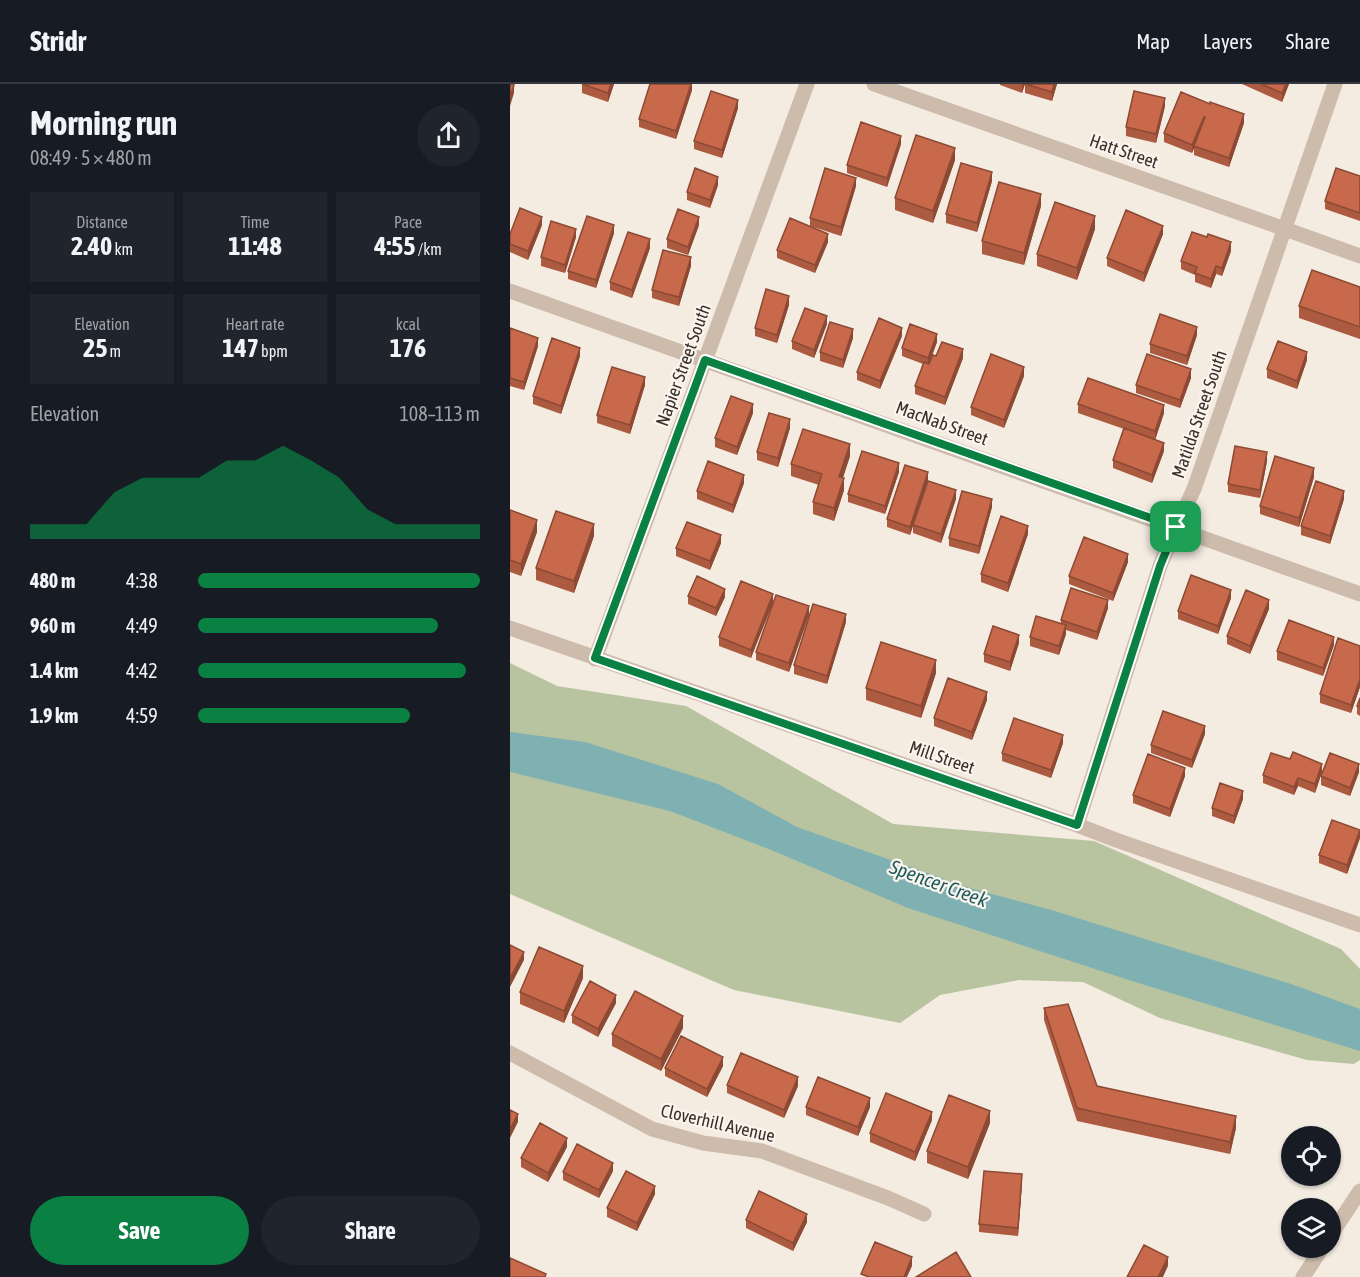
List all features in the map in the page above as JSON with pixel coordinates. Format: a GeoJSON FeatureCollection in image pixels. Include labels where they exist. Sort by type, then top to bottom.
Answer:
{"type":"FeatureCollection","features":[{"type":"Feature","properties":{"kind":"street","name":"Napier Street South"},"geometry":{"type":"LineString","coordinates":[[595,658],[807,84]]}},
{"type":"Feature","properties":{"kind":"street","name":"Hatt Street"},"geometry":{"type":"LineString","coordinates":[[874,84],[1360,256]]}},
{"type":"Feature","properties":{"kind":"street","name":"Matilda Street South"},"geometry":{"type":"LineString","coordinates":[[1077,825],[1160,566],[1194,489],[1335,84]]}},
{"type":"Feature","properties":{"kind":"street","name":"MacNab Street"},"geometry":{"type":"LineString","coordinates":[[510,291],[1360,594]]}},
{"type":"Feature","properties":{"kind":"street","name":"Mill Street"},"geometry":{"type":"LineString","coordinates":[[510,628],[1360,925]]}},
{"type":"Feature","properties":{"kind":"street","name":"Cloverhill Avenue"},"geometry":{"type":"LineString","coordinates":[[510,1053],[652,1129],[703,1143],[762,1151],[878,1194],[924,1214]]}},
{"type":"Feature","properties":{"kind":"street"},"geometry":{"type":"LineString","coordinates":[[1341,1220],[1360,1191]]}},
{"type":"Feature","properties":{"kind":"street"},"geometry":{"type":"LineString","coordinates":[[1303,1277],[1315,1258]]}},
{"type":"Feature","properties":{"kind":"green space"},"geometry":{"type":"Polygon","coordinates":[[[510,663],[557,686],[686,706],[893,824],[1094,841],[1341,949],[1360,969],[1360,1060],[1354,1064],[1307,1060],[1160,1018],[1083,982],[1019,980],[940,995],[900,1023],[734,990],[510,894],[510,663]]]}},
{"type":"Feature","properties":{"kind":"water","name":"Spencer Creek"},"geometry":{"type":"Polygon","coordinates":[[[510,732],[585,742],[718,784],[797,827],[973,889],[1048,909],[1291,984],[1360,1009],[1360,1051],[1135,982],[908,908],[776,852],[670,811],[510,772],[510,732]]]}},
{"type":"Feature","properties":{"kind":"building"},"geometry":{"type":"Polygon","coordinates":[[[510,84],[514,85],[510,97],[510,84]]]}},
{"type":"Feature","properties":{"kind":"building"},"geometry":{"type":"Polygon","coordinates":[[[582,84],[611,84],[608,93],[582,84]]]}},
{"type":"Feature","properties":{"kind":"building"},"geometry":{"type":"Polygon","coordinates":[[[650,84],[691,84],[676,131],[639,119],[650,84]]]}},
{"type":"Feature","properties":{"kind":"building"},"geometry":{"type":"Polygon","coordinates":[[[1025,84],[1054,84],[1052,92],[1025,84]]]}},
{"type":"Feature","properties":{"kind":"building"},"geometry":{"type":"Polygon","coordinates":[[[1261,84],[1286,84],[1282,93],[1261,84]]]}},
{"type":"Feature","properties":{"kind":"building"},"geometry":{"type":"Polygon","coordinates":[[[711,91],[738,100],[722,150],[694,141],[711,91]]]}},
{"type":"Feature","properties":{"kind":"building"},"geometry":{"type":"Polygon","coordinates":[[[1134,91],[1165,98],[1156,134],[1126,127],[1134,91]]]}},
{"type":"Feature","properties":{"kind":"building"},"geometry":{"type":"Polygon","coordinates":[[[1181,92],[1244,114],[1229,158],[1194,146],[1205,117],[1192,145],[1164,133],[1181,92]]]}},
{"type":"Feature","properties":{"kind":"building"},"geometry":{"type":"Polygon","coordinates":[[[861,122],[901,136],[887,178],[847,165],[861,122]]]}},
{"type":"Feature","properties":{"kind":"building"},"geometry":{"type":"Polygon","coordinates":[[[916,135],[955,148],[933,211],[895,198],[916,135]]]}},
{"type":"Feature","properties":{"kind":"building"},"geometry":{"type":"Polygon","coordinates":[[[961,163],[992,172],[977,223],[946,214],[961,163]]]}},
{"type":"Feature","properties":{"kind":"building"},"geometry":{"type":"Polygon","coordinates":[[[695,168],[718,177],[710,200],[687,192],[695,168]]]}},
{"type":"Feature","properties":{"kind":"building"},"geometry":{"type":"Polygon","coordinates":[[[825,168],[856,178],[841,227],[810,218],[825,168]]]}},
{"type":"Feature","properties":{"kind":"building"},"geometry":{"type":"Polygon","coordinates":[[[1336,168],[1360,176],[1360,213],[1325,201],[1336,168]]]}},
{"type":"Feature","properties":{"kind":"building"},"geometry":{"type":"Polygon","coordinates":[[[999,182],[1041,194],[1024,253],[982,241],[999,182]]]}},
{"type":"Feature","properties":{"kind":"building"},"geometry":{"type":"Polygon","coordinates":[[[1055,202],[1095,216],[1077,268],[1037,254],[1055,202]]]}},
{"type":"Feature","properties":{"kind":"building"},"geometry":{"type":"Polygon","coordinates":[[[520,208],[542,217],[528,251],[510,244],[510,234],[520,208]]]}},
{"type":"Feature","properties":{"kind":"building"},"geometry":{"type":"Polygon","coordinates":[[[678,209],[699,217],[688,247],[667,239],[678,209]]]}},
{"type":"Feature","properties":{"kind":"building"},"geometry":{"type":"Polygon","coordinates":[[[1126,210],[1163,226],[1144,273],[1107,258],[1126,210]]]}},
{"type":"Feature","properties":{"kind":"building"},"geometry":{"type":"Polygon","coordinates":[[[587,216],[614,225],[596,280],[568,271],[587,216]]]}},
{"type":"Feature","properties":{"kind":"building"},"geometry":{"type":"Polygon","coordinates":[[[790,218],[828,234],[815,265],[777,250],[790,218]]]}},
{"type":"Feature","properties":{"kind":"building"},"geometry":{"type":"Polygon","coordinates":[[[551,221],[576,229],[565,265],[541,257],[551,221]]]}},
{"type":"Feature","properties":{"kind":"building"},"geometry":{"type":"Polygon","coordinates":[[[628,232],[650,239],[632,290],[610,282],[628,232]]]}},
{"type":"Feature","properties":{"kind":"building"},"geometry":{"type":"Polygon","coordinates":[[[1192,232],[1207,237],[1208,234],[1231,242],[1222,268],[1216,266],[1211,279],[1195,273],[1197,267],[1181,261],[1192,232]]]}},
{"type":"Feature","properties":{"kind":"building"},"geometry":{"type":"Polygon","coordinates":[[[663,250],[691,257],[679,297],[652,290],[663,250]]]}},
{"type":"Feature","properties":{"kind":"building"},"geometry":{"type":"Polygon","coordinates":[[[1312,270],[1360,287],[1360,327],[1299,306],[1312,270]]]}},
{"type":"Feature","properties":{"kind":"building"},"geometry":{"type":"Polygon","coordinates":[[[766,289],[789,296],[777,335],[755,328],[766,289]]]}},
{"type":"Feature","properties":{"kind":"building"},"geometry":{"type":"Polygon","coordinates":[[[805,308],[827,316],[814,350],[792,341],[805,308]]]}},
{"type":"Feature","properties":{"kind":"building"},"geometry":{"type":"Polygon","coordinates":[[[1160,314],[1197,327],[1187,356],[1150,344],[1160,314]]]}},
{"type":"Feature","properties":{"kind":"building"},"geometry":{"type":"Polygon","coordinates":[[[879,318],[902,328],[880,381],[857,372],[879,318]]]}},
{"type":"Feature","properties":{"kind":"building"},"geometry":{"type":"Polygon","coordinates":[[[830,322],[853,329],[843,360],[820,352],[830,322]]]}},
{"type":"Feature","properties":{"kind":"building"},"geometry":{"type":"Polygon","coordinates":[[[910,324],[937,334],[928,358],[902,348],[910,324]]]}},
{"type":"Feature","properties":{"kind":"building"},"geometry":{"type":"Polygon","coordinates":[[[510,328],[538,338],[524,382],[510,378],[510,328]]]}},
{"type":"Feature","properties":{"kind":"building"},"geometry":{"type":"Polygon","coordinates":[[[552,338],[580,348],[561,406],[533,396],[552,338]]]}},
{"type":"Feature","properties":{"kind":"building"},"geometry":{"type":"Polygon","coordinates":[[[1278,341],[1307,352],[1297,381],[1267,369],[1278,341]]]}},
{"type":"Feature","properties":{"kind":"building"},"geometry":{"type":"Polygon","coordinates":[[[942,342],[963,349],[945,397],[915,386],[924,362],[929,364],[933,355],[936,356],[942,342]]]}},
{"type":"Feature","properties":{"kind":"building"},"geometry":{"type":"Polygon","coordinates":[[[991,354],[1024,367],[1004,420],[971,407],[991,354]]]}},
{"type":"Feature","properties":{"kind":"building"},"geometry":{"type":"Polygon","coordinates":[[[1147,354],[1191,369],[1180,400],[1136,385],[1147,354]]]}},
{"type":"Feature","properties":{"kind":"building"},"geometry":{"type":"Polygon","coordinates":[[[612,367],[645,377],[630,425],[597,415],[612,367]]]}},
{"type":"Feature","properties":{"kind":"building"},"geometry":{"type":"Polygon","coordinates":[[[1088,378],[1164,405],[1155,431],[1078,404],[1088,378]]]}},
{"type":"Feature","properties":{"kind":"building"},"geometry":{"type":"Polygon","coordinates":[[[731,396],[753,404],[737,447],[715,438],[731,396]]]}},
{"type":"Feature","properties":{"kind":"building"},"geometry":{"type":"Polygon","coordinates":[[[769,413],[790,419],[778,458],[757,452],[769,413]]]}},
{"type":"Feature","properties":{"kind":"building"},"geometry":{"type":"Polygon","coordinates":[[[1124,428],[1164,443],[1152,475],[1113,460],[1124,428]]]}},
{"type":"Feature","properties":{"kind":"building"},"geometry":{"type":"Polygon","coordinates":[[[803,429],[850,444],[839,477],[844,478],[834,508],[813,502],[822,474],[791,464],[803,429]]]}},
{"type":"Feature","properties":{"kind":"building"},"geometry":{"type":"Polygon","coordinates":[[[1235,446],[1267,452],[1260,490],[1228,484],[1235,446]]]}},
{"type":"Feature","properties":{"kind":"building"},"geometry":{"type":"Polygon","coordinates":[[[862,451],[899,463],[885,506],[848,494],[862,451]]]}},
{"type":"Feature","properties":{"kind":"building"},"geometry":{"type":"Polygon","coordinates":[[[1275,456],[1314,468],[1299,518],[1260,506],[1275,456]]]}},
{"type":"Feature","properties":{"kind":"building"},"geometry":{"type":"Polygon","coordinates":[[[708,461],[744,475],[733,505],[697,491],[708,461]]]}},
{"type":"Feature","properties":{"kind":"building"},"geometry":{"type":"Polygon","coordinates":[[[905,465],[928,472],[910,527],[887,519],[905,465]]]}},
{"type":"Feature","properties":{"kind":"building"},"geometry":{"type":"Polygon","coordinates":[[[928,481],[956,490],[941,534],[913,525],[928,481]]]}},
{"type":"Feature","properties":{"kind":"building"},"geometry":{"type":"Polygon","coordinates":[[[1316,481],[1344,491],[1330,536],[1301,526],[1316,481]]]}},
{"type":"Feature","properties":{"kind":"building"},"geometry":{"type":"Polygon","coordinates":[[[962,491],[992,499],[979,546],[949,538],[962,491]]]}},
{"type":"Feature","properties":{"kind":"building"},"geometry":{"type":"Polygon","coordinates":[[[510,510],[537,520],[521,564],[510,560],[510,510]]]}},
{"type":"Feature","properties":{"kind":"building"},"geometry":{"type":"Polygon","coordinates":[[[556,511],[594,524],[574,581],[536,568],[556,511]]]}},
{"type":"Feature","properties":{"kind":"building"},"geometry":{"type":"Polygon","coordinates":[[[1001,516],[1028,526],[1008,583],[981,574],[1001,516]]]}},
{"type":"Feature","properties":{"kind":"building"},"geometry":{"type":"Polygon","coordinates":[[[687,522],[721,535],[710,561],[676,548],[687,522]]]}},
{"type":"Feature","properties":{"kind":"building"},"geometry":{"type":"Polygon","coordinates":[[[1084,537],[1128,554],[1113,593],[1069,576],[1084,537]]]}},
{"type":"Feature","properties":{"kind":"building"},"geometry":{"type":"Polygon","coordinates":[[[1191,575],[1231,590],[1218,626],[1178,611],[1191,575]]]}},
{"type":"Feature","properties":{"kind":"building"},"geometry":{"type":"Polygon","coordinates":[[[697,576],[725,589],[716,608],[688,596],[697,576]]]}},
{"type":"Feature","properties":{"kind":"building"},"geometry":{"type":"Polygon","coordinates":[[[741,581],[773,594],[751,650],[719,637],[741,581]]]}},
{"type":"Feature","properties":{"kind":"building"},"geometry":{"type":"Polygon","coordinates":[[[1071,588],[1108,600],[1097,632],[1061,620],[1071,588]]]}},
{"type":"Feature","properties":{"kind":"building"},"geometry":{"type":"Polygon","coordinates":[[[1246,590],[1269,600],[1250,646],[1227,636],[1246,590]]]}},
{"type":"Feature","properties":{"kind":"building"},"geometry":{"type":"Polygon","coordinates":[[[776,595],[809,606],[789,663],[756,652],[776,595]]]}},
{"type":"Feature","properties":{"kind":"building"},"geometry":{"type":"Polygon","coordinates":[[[813,604],[846,614],[827,676],[794,665],[813,604]]]}},
{"type":"Feature","properties":{"kind":"building"},"geometry":{"type":"Polygon","coordinates":[[[1036,616],[1066,625],[1059,646],[1030,637],[1036,616]]]}},
{"type":"Feature","properties":{"kind":"building"},"geometry":{"type":"Polygon","coordinates":[[[1289,620],[1334,637],[1323,668],[1277,651],[1289,620]]]}},
{"type":"Feature","properties":{"kind":"building"},"geometry":{"type":"Polygon","coordinates":[[[993,626],[1019,635],[1010,662],[984,654],[993,626]]]}},
{"type":"Feature","properties":{"kind":"building"},"geometry":{"type":"Polygon","coordinates":[[[1338,638],[1360,646],[1360,679],[1351,705],[1320,694],[1338,638]]]}},
{"type":"Feature","properties":{"kind":"building"},"geometry":{"type":"Polygon","coordinates":[[[881,642],[936,660],[921,706],[866,688],[881,642]]]}},
{"type":"Feature","properties":{"kind":"building"},"geometry":{"type":"Polygon","coordinates":[[[948,678],[987,692],[972,732],[934,718],[948,678]]]}},
{"type":"Feature","properties":{"kind":"building"},"geometry":{"type":"Polygon","coordinates":[[[1163,711],[1205,726],[1192,760],[1151,745],[1163,711]]]}},
{"type":"Feature","properties":{"kind":"building"},"geometry":{"type":"Polygon","coordinates":[[[1014,718],[1063,735],[1051,770],[1002,753],[1014,718]]]}},
{"type":"Feature","properties":{"kind":"building"},"geometry":{"type":"Polygon","coordinates":[[[1293,752],[1322,764],[1315,784],[1298,778],[1294,787],[1263,775],[1271,753],[1290,759],[1293,752]]]}},
{"type":"Feature","properties":{"kind":"building"},"geometry":{"type":"Polygon","coordinates":[[[1330,753],[1359,764],[1350,788],[1321,776],[1330,753]]]}},
{"type":"Feature","properties":{"kind":"building"},"geometry":{"type":"Polygon","coordinates":[[[1148,754],[1185,768],[1170,809],[1133,795],[1148,754]]]}},
{"type":"Feature","properties":{"kind":"building"},"geometry":{"type":"Polygon","coordinates":[[[1220,783],[1243,791],[1234,816],[1212,808],[1220,783]]]}},
{"type":"Feature","properties":{"kind":"building"},"geometry":{"type":"Polygon","coordinates":[[[1332,820],[1360,830],[1347,865],[1319,855],[1332,820]]]}},
{"type":"Feature","properties":{"kind":"building"},"geometry":{"type":"Polygon","coordinates":[[[510,945],[524,952],[510,978],[510,945]]]}},
{"type":"Feature","properties":{"kind":"building"},"geometry":{"type":"Polygon","coordinates":[[[539,947],[583,966],[564,1011],[520,992],[539,947]]]}},
{"type":"Feature","properties":{"kind":"building"},"geometry":{"type":"Polygon","coordinates":[[[590,981],[616,995],[598,1029],[572,1015],[590,981]]]}},
{"type":"Feature","properties":{"kind":"building"},"geometry":{"type":"Polygon","coordinates":[[[635,991],[683,1016],[661,1059],[612,1034],[635,991]]]}},
{"type":"Feature","properties":{"kind":"building"},"geometry":{"type":"Polygon","coordinates":[[[1068,1004],[1097,1086],[1236,1116],[1230,1142],[1077,1108],[1044,1008],[1068,1004]]]}},
{"type":"Feature","properties":{"kind":"building"},"geometry":{"type":"Polygon","coordinates":[[[681,1036],[723,1057],[707,1089],[665,1068],[681,1036]]]}},
{"type":"Feature","properties":{"kind":"building"},"geometry":{"type":"Polygon","coordinates":[[[741,1053],[798,1077],[784,1110],[727,1085],[741,1053]]]}},
{"type":"Feature","properties":{"kind":"building"},"geometry":{"type":"Polygon","coordinates":[[[818,1077],[870,1098],[858,1127],[806,1107],[818,1077]]]}},
{"type":"Feature","properties":{"kind":"building"},"geometry":{"type":"Polygon","coordinates":[[[886,1093],[932,1112],[915,1152],[870,1133],[886,1093]]]}},
{"type":"Feature","properties":{"kind":"building"},"geometry":{"type":"Polygon","coordinates":[[[949,1095],[990,1111],[968,1167],[927,1151],[949,1095]]]}},
{"type":"Feature","properties":{"kind":"building"},"geometry":{"type":"Polygon","coordinates":[[[510,1110],[518,1114],[510,1129],[510,1110]]]}},
{"type":"Feature","properties":{"kind":"building"},"geometry":{"type":"Polygon","coordinates":[[[540,1123],[567,1138],[548,1173],[521,1158],[540,1123]]]}},
{"type":"Feature","properties":{"kind":"building"},"geometry":{"type":"Polygon","coordinates":[[[577,1144],[613,1163],[599,1190],[563,1172],[577,1144]]]}},
{"type":"Feature","properties":{"kind":"building"},"geometry":{"type":"Polygon","coordinates":[[[626,1171],[655,1186],[637,1223],[607,1208],[626,1171]]]}},
{"type":"Feature","properties":{"kind":"building"},"geometry":{"type":"Polygon","coordinates":[[[984,1171],[1022,1174],[1018,1228],[979,1224],[984,1171]]]}},
{"type":"Feature","properties":{"kind":"building"},"geometry":{"type":"Polygon","coordinates":[[[759,1191],[807,1214],[793,1243],[746,1220],[759,1191]]]}},
{"type":"Feature","properties":{"kind":"building"},"geometry":{"type":"Polygon","coordinates":[[[875,1242],[912,1257],[904,1277],[869,1277],[861,1274],[875,1242]]]}},
{"type":"Feature","properties":{"kind":"building"},"geometry":{"type":"Polygon","coordinates":[[[1144,1245],[1168,1257],[1158,1277],[1127,1277],[1144,1245]]]}},
{"type":"Feature","properties":{"kind":"building"},"geometry":{"type":"Polygon","coordinates":[[[956,1252],[971,1277],[916,1277],[956,1252]]]}},
{"type":"Feature","properties":{"kind":"building"},"geometry":{"type":"Polygon","coordinates":[[[510,1258],[546,1274],[545,1277],[510,1277],[510,1258]]]}},
{"type":"Feature","properties":{"kind":"route"},"geometry":{"type":"LineString","coordinates":[[705,360],[1176,527],[1160,566],[1077,825],[595,658],[705,360]]}}]}
